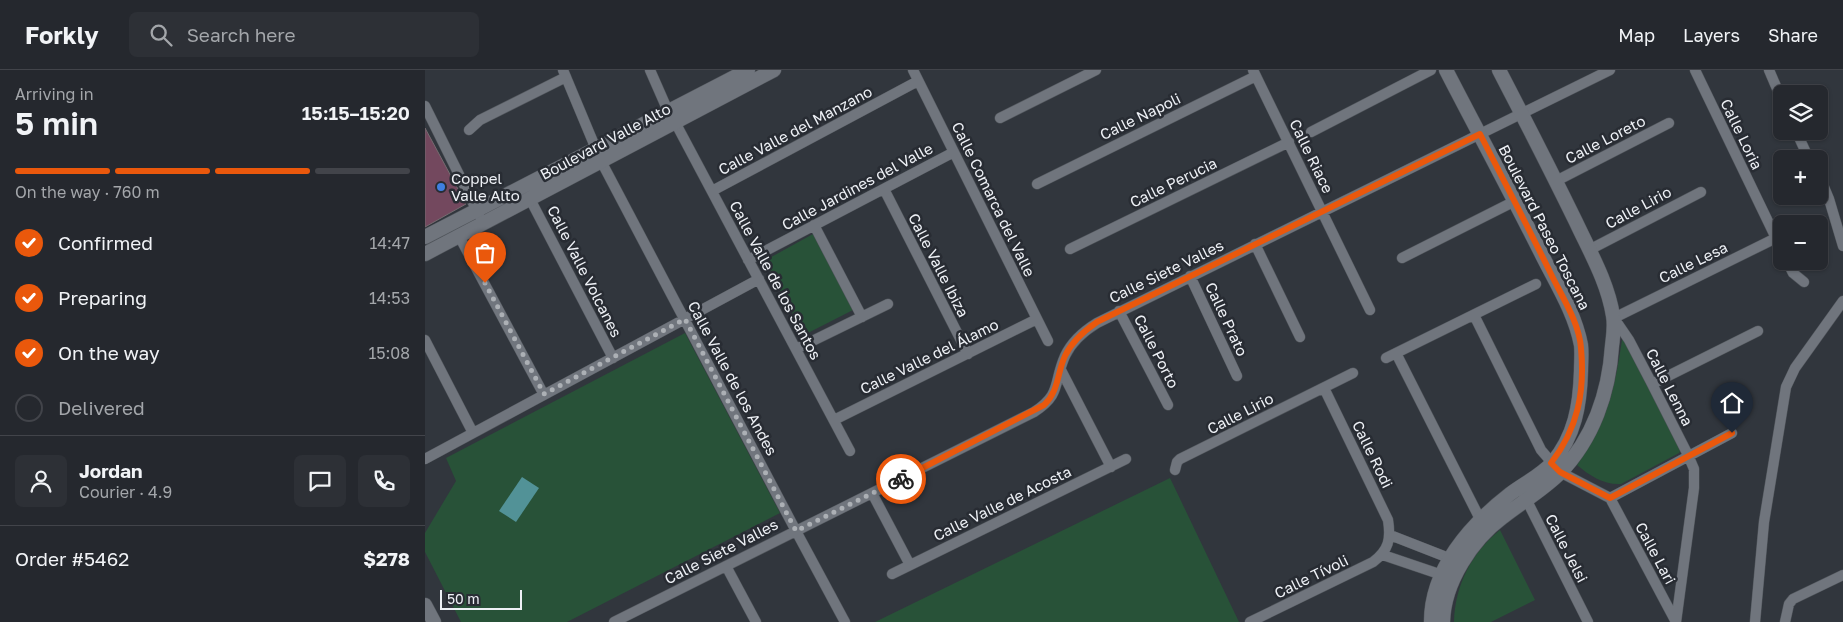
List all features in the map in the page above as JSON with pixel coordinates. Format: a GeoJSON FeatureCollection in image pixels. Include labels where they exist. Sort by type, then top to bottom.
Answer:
{"type":"FeatureCollection","features":[{"type":"Feature","properties":{"kind":"street","name":"Calle Valle de los Santos"},"geometry":{"type":"LineString","coordinates":[[650,70],[671,117],[850,451]]}},
{"type":"Feature","properties":{"kind":"street","name":"Boulevard Valle Alto"},"geometry":{"type":"LineString","coordinates":[[425,237],[596,148],[671,117],[774,70]]}},
{"type":"Feature","properties":{"kind":"street","name":"Calle Comarca del Valle"},"geometry":{"type":"LineString","coordinates":[[913,70],[1049,341]]}},
{"type":"Feature","properties":{"kind":"street"},"geometry":{"type":"LineString","coordinates":[[999,118],[1095,70]]}},
{"type":"Feature","properties":{"kind":"street"},"geometry":{"type":"LineString","coordinates":[[1311,132],[1431,70]]}},
{"type":"Feature","properties":{"kind":"street","name":"Boulevard Paseo Toscana"},"geometry":{"type":"LineString","coordinates":[[1446,70],[1515,201],[1566,304],[1581,347],[1580,394],[1575,422],[1556,468]]}},
{"type":"Feature","properties":{"kind":"street","name":"Boulevard Paseo Toscana"},"geometry":{"type":"LineString","coordinates":[[1456,561],[1488,529],[1527,500],[1584,441],[1600,409],[1611,362],[1613,318],[1602,278],[1499,70]]}},
{"type":"Feature","properties":{"kind":"street","name":"Calle Siete Valles"},"geometry":{"type":"LineString","coordinates":[[614,622],[1034,412],[1044,405],[1055,391],[1065,356],[1081,335],[1119,310],[1610,70]]}},
{"type":"Feature","properties":{"kind":"street","name":"Calle Loria"},"geometry":{"type":"LineString","coordinates":[[1695,70],[1773,232]]}},
{"type":"Feature","properties":{"kind":"street"},"geometry":{"type":"LineString","coordinates":[[1769,70],[1775,85]]}},
{"type":"Feature","properties":{"kind":"street","name":"Boulevard Valle Alto"},"geometry":{"type":"LineString","coordinates":[[425,254],[601,161],[745,71]]}},
{"type":"Feature","properties":{"kind":"street","name":"Calle Riace"},"geometry":{"type":"LineString","coordinates":[[1254,73],[1370,310]]}},
{"type":"Feature","properties":{"kind":"street","name":"Calle Napoli"},"geometry":{"type":"LineString","coordinates":[[1037,184],[1254,73]]}},
{"type":"Feature","properties":{"kind":"street"},"geometry":{"type":"LineString","coordinates":[[469,130],[480,120],[565,74]]}},
{"type":"Feature","properties":{"kind":"street","name":"Calle Valle de los Andes"},"geometry":{"type":"LineString","coordinates":[[565,74],[601,161],[845,622]]}},
{"type":"Feature","properties":{"kind":"street","name":"Calle Valle del Manzano"},"geometry":{"type":"LineString","coordinates":[[712,191],[918,81]]}},
{"type":"Feature","properties":{"kind":"street"},"geometry":{"type":"LineString","coordinates":[[425,106],[483,223]]}},
{"type":"Feature","properties":{"kind":"street","name":"Calle Loreto"},"geometry":{"type":"LineString","coordinates":[[1555,181],[1669,123]]}},
{"type":"Feature","properties":{"kind":"street","name":"Calle Perucia"},"geometry":{"type":"LineString","coordinates":[[1070,249],[1289,142]]}},
{"type":"Feature","properties":{"kind":"street","name":"Calle Jardines del Valle"},"geometry":{"type":"LineString","coordinates":[[748,260],[953,152]]}},
{"type":"Feature","properties":{"kind":"street","name":"Calle Valle Ibiza"},"geometry":{"type":"LineString","coordinates":[[884,189],[968,354]]}},
{"type":"Feature","properties":{"kind":"street","name":"Calle Lirio"},"geometry":{"type":"LineString","coordinates":[[1589,250],[1701,192]]}},
{"type":"Feature","properties":{"kind":"street"},"geometry":{"type":"LineString","coordinates":[[1828,197],[1843,246]]}},
{"type":"Feature","properties":{"kind":"street","name":"Calle Valle Volcanes"},"geometry":{"type":"LineString","coordinates":[[530,199],[613,358]]}},
{"type":"Feature","properties":{"kind":"street"},"geometry":{"type":"LineString","coordinates":[[1402,258],[1515,201]]}},
{"type":"Feature","properties":{"kind":"street"},"geometry":{"type":"LineString","coordinates":[[814,225],[862,317]]}},
{"type":"Feature","properties":{"kind":"street"},"geometry":{"type":"LineString","coordinates":[[459,236],[544,394]]}},
{"type":"Feature","properties":{"kind":"street","name":"Calle Lesa"},"geometry":{"type":"LineString","coordinates":[[1613,318],[1773,239]]}},
{"type":"Feature","properties":{"kind":"street"},"geometry":{"type":"LineString","coordinates":[[1255,244],[1300,337]]}},
{"type":"Feature","properties":{"kind":"street"},"geometry":{"type":"LineString","coordinates":[[1792,270],[1804,282]]}},
{"type":"Feature","properties":{"kind":"street","name":"Calle Prato"},"geometry":{"type":"LineString","coordinates":[[1190,276],[1237,376]]}},
{"type":"Feature","properties":{"kind":"street"},"geometry":{"type":"LineString","coordinates":[[425,459],[759,279]]}},
{"type":"Feature","properties":{"kind":"street"},"geometry":{"type":"LineString","coordinates":[[1386,358],[1536,284]]}},
{"type":"Feature","properties":{"kind":"street"},"geometry":{"type":"LineString","coordinates":[[1755,622],[1764,522],[1786,387],[1795,368],[1843,301]]}},
{"type":"Feature","properties":{"kind":"street"},"geometry":{"type":"LineString","coordinates":[[796,349],[888,304]]}},
{"type":"Feature","properties":{"kind":"street","name":"Calle Porto"},"geometry":{"type":"LineString","coordinates":[[1119,310],[1168,406]]}},
{"type":"Feature","properties":{"kind":"street"},"geometry":{"type":"LineString","coordinates":[[1474,315],[1541,450],[1556,468],[1610,498],[1732,433]]}},
{"type":"Feature","properties":{"kind":"street","name":"Calle Lenna"},"geometry":{"type":"LineString","coordinates":[[1613,318],[1629,340],[1694,469],[1695,478],[1676,622]]}},
{"type":"Feature","properties":{"kind":"street","name":"Calle Valle del Álamo"},"geometry":{"type":"LineString","coordinates":[[834,420],[1037,319]]}},
{"type":"Feature","properties":{"kind":"street"},"geometry":{"type":"LineString","coordinates":[[1652,384],[1758,331]]}},
{"type":"Feature","properties":{"kind":"street"},"geometry":{"type":"LineString","coordinates":[[425,340],[473,433]]}},
{"type":"Feature","properties":{"kind":"street"},"geometry":{"type":"LineString","coordinates":[[1397,352],[1480,519]]}},
{"type":"Feature","properties":{"kind":"street"},"geometry":{"type":"LineString","coordinates":[[1061,370],[1111,466]]}},
{"type":"Feature","properties":{"kind":"street","name":"Calle Lirio"},"geometry":{"type":"LineString","coordinates":[[1175,470],[1177,462],[1180,460],[1353,373]]}},
{"type":"Feature","properties":{"kind":"street","name":"Calle Rodi"},"geometry":{"type":"LineString","coordinates":[[1324,388],[1388,520],[1390,535]]}},
{"type":"Feature","properties":{"kind":"street","name":"Calle Valle de Acosta"},"geometry":{"type":"LineString","coordinates":[[891,574],[1126,459]]}},
{"type":"Feature","properties":{"kind":"street","name":"Boulevard Paseo Toscana"},"geometry":{"type":"LineString","coordinates":[[1431,622],[1435,595],[1448,577],[1480,519],[1539,474],[1556,468]]}},
{"type":"Feature","properties":{"kind":"street","name":"Calle Jelsi"},"geometry":{"type":"LineString","coordinates":[[1520,487],[1588,622]]}},
{"type":"Feature","properties":{"kind":"street"},"geometry":{"type":"LineString","coordinates":[[872,493],[910,565]]}},
{"type":"Feature","properties":{"kind":"street","name":"Calle Lari"},"geometry":{"type":"LineString","coordinates":[[1610,498],[1676,622]]}},
{"type":"Feature","properties":{"kind":"street"},"geometry":{"type":"LineString","coordinates":[[1448,577],[1383,554],[1390,535],[1456,561]]}},
{"type":"Feature","properties":{"kind":"street","name":"Calle Tívoli"},"geometry":{"type":"LineString","coordinates":[[1250,622],[1270,618],[1373,562],[1383,554]]}},
{"type":"Feature","properties":{"kind":"street"},"geometry":{"type":"LineString","coordinates":[[726,566],[756,622]]}},
{"type":"Feature","properties":{"kind":"street"},"geometry":{"type":"LineString","coordinates":[[1785,622],[1789,604],[1793,599],[1843,575]]}},
{"type":"Feature","properties":{"kind":"street","name":"Boulevard Paseo Toscana"},"geometry":{"type":"LineString","coordinates":[[1443,622],[1448,577]]}},
{"type":"Feature","properties":{"kind":"street"},"geometry":{"type":"LineString","coordinates":[[425,605],[434,622]]}},
{"type":"Feature","properties":{"kind":"green space"},"geometry":{"type":"Polygon","coordinates":[[[813,234],[853,310],[804,335],[764,261],[813,234]]]}},
{"type":"Feature","properties":{"kind":"green space"},"geometry":{"type":"Polygon","coordinates":[[[685,333],[780,513],[567,622],[461,622],[425,552],[425,533],[456,481],[446,458],[685,333]]]}},
{"type":"Feature","properties":{"kind":"green space"},"geometry":{"type":"Polygon","coordinates":[[[1626,337],[1682,448],[1679,453],[1621,484],[1615,484],[1598,479],[1577,465],[1588,449],[1603,419],[1616,375],[1622,340],[1626,337]]]}},
{"type":"Feature","properties":{"kind":"green space"},"geometry":{"type":"Polygon","coordinates":[[[1170,478],[1239,622],[875,622],[1170,478]]]}},
{"type":"Feature","properties":{"kind":"green space"},"geometry":{"type":"Polygon","coordinates":[[[1500,530],[1535,600],[1491,622],[1454,622],[1461,583],[1467,571],[1481,549],[1500,530]]]}},
{"type":"Feature","properties":{"kind":"water"},"geometry":{"type":"Polygon","coordinates":[[[522,477],[539,488],[516,522],[499,511],[522,477]]]}},
{"type":"Feature","properties":{"kind":"building","name":"Coppel Valle Alto"},"geometry":{"type":"Polygon","coordinates":[[[425,128],[466,204],[425,227],[425,128]]]}},
{"type":"Feature","properties":{"kind":"way so far"},"geometry":{"type":"LineString","coordinates":[[485,283],[544,394],[685,319],[796,531],[901,479]]}},
{"type":"Feature","properties":{"kind":"place","name":"Coppel Valle Alto"},"geometry":{"type":"Point","coordinates":[441,187]}},
{"type":"Feature","properties":{"kind":"route"},"geometry":{"type":"LineString","coordinates":[[901,479],[1034,412],[1044,405],[1051,399],[1055,391],[1065,356],[1075,340],[1097,322],[1480,134],[1566,304],[1578,333],[1581,347],[1579,408],[1565,444],[1551,463],[1560,472],[1610,498],[1732,433]]}}]}
